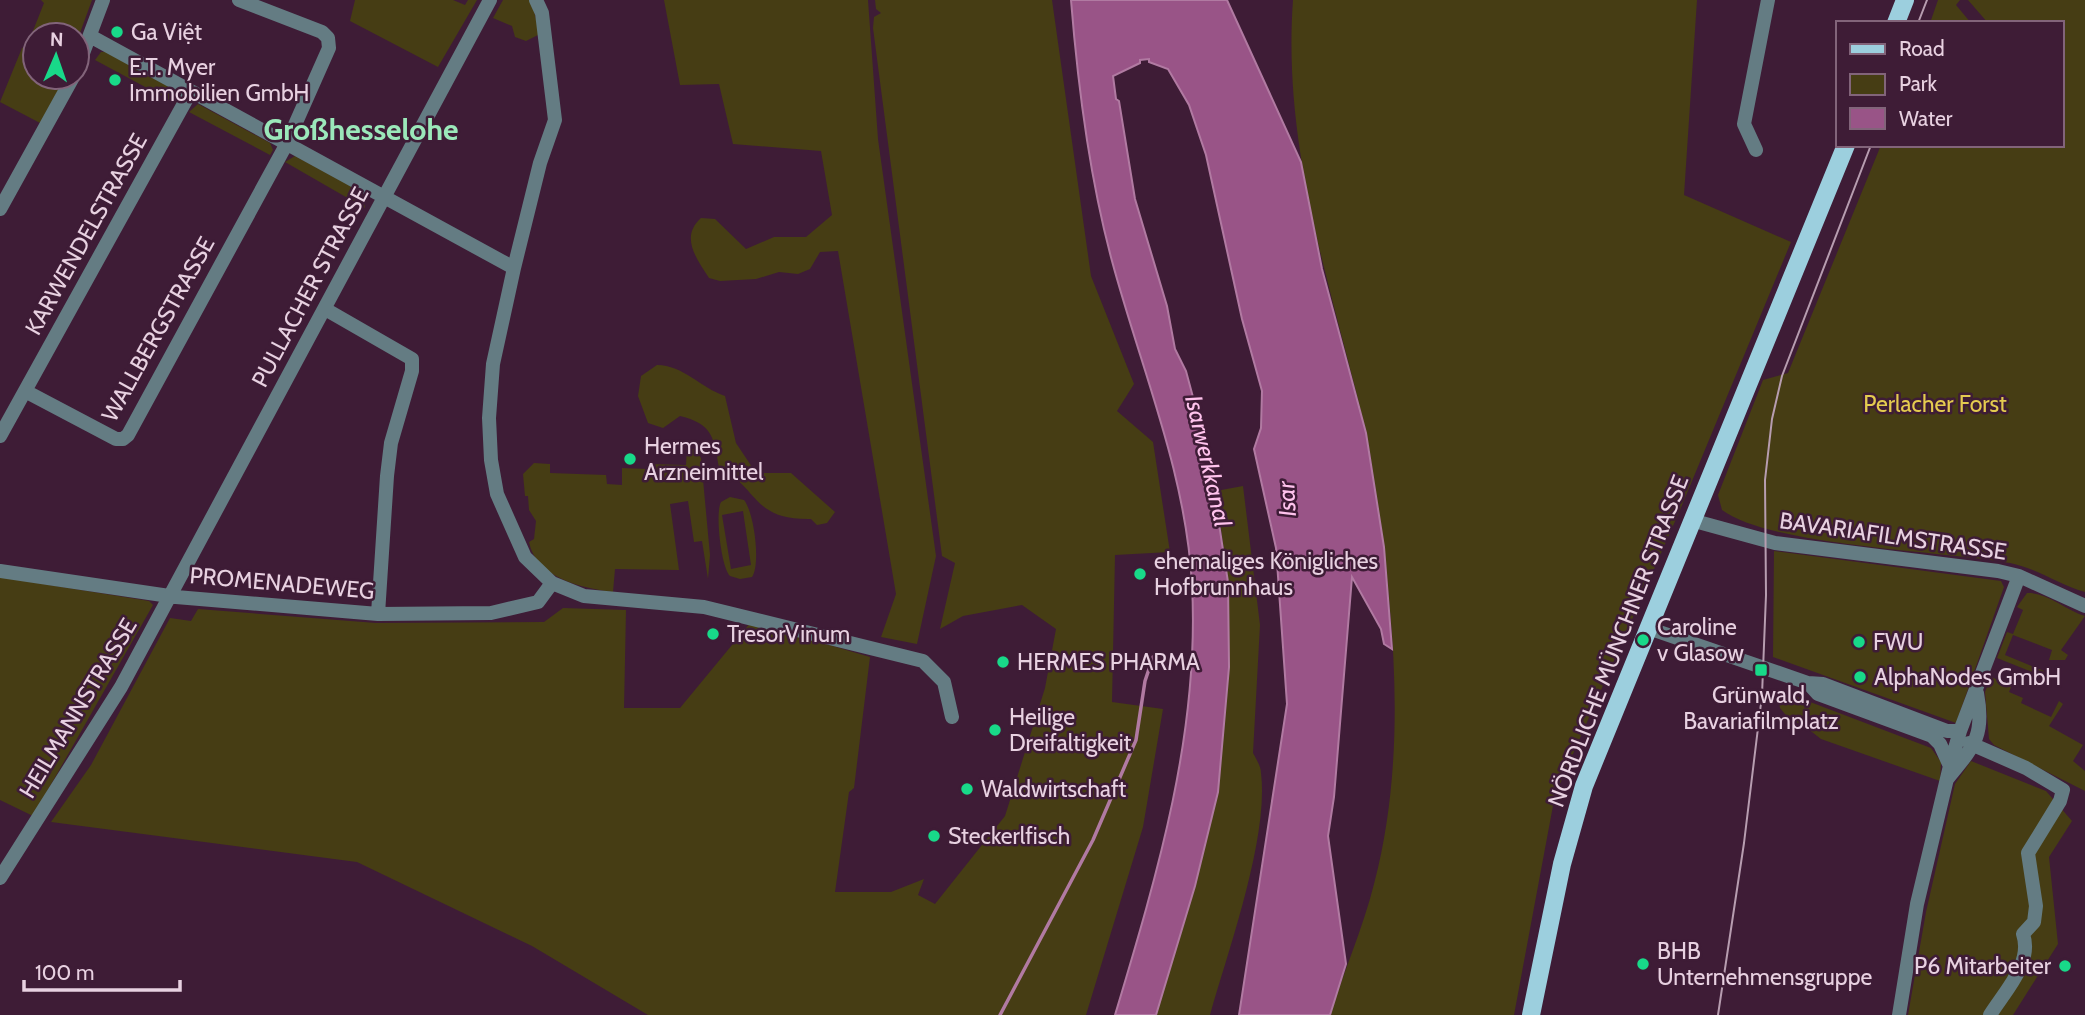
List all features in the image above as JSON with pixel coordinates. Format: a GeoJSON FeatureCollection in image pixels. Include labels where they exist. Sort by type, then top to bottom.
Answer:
{"type":"FeatureCollection","features":[{"type":"Feature","properties":{"kind":"main road"},"geometry":{"type":"LineString","coordinates":[[1897,21],[1905,0]]}},
{"type":"Feature","properties":{"kind":"main road","name":"NÖRDLICHE MÜNCHNER STRASSE"},"geometry":{"type":"LineString","coordinates":[[1531,1015],[1562,864],[1584,786],[1845,147]]}},
{"type":"Feature","properties":{"kind":"street"},"geometry":{"type":"LineString","coordinates":[[91,33],[103,0]]}},
{"type":"Feature","properties":{"kind":"street"},"geometry":{"type":"LineString","coordinates":[[240,0],[310,26],[328,38],[325,58],[286,145]]}},
{"type":"Feature","properties":{"kind":"street","name":"PULLACHER STRASSE"},"geometry":{"type":"LineString","coordinates":[[171,595],[490,0]]}},
{"type":"Feature","properties":{"kind":"street"},"geometry":{"type":"LineString","coordinates":[[536,0],[542,13],[555,120],[540,163],[514,268],[493,364],[489,418],[491,460],[497,494],[512,533],[525,557],[552,583],[584,596],[732,613],[923,661],[944,682],[952,717]]}},
{"type":"Feature","properties":{"kind":"street"},"geometry":{"type":"LineString","coordinates":[[1756,150],[1744,124],[1768,0]]}},
{"type":"Feature","properties":{"kind":"street"},"geometry":{"type":"LineString","coordinates":[[91,37],[514,268]]}},
{"type":"Feature","properties":{"kind":"street"},"geometry":{"type":"LineString","coordinates":[[0,209],[65,91]]}},
{"type":"Feature","properties":{"kind":"street","name":"KARWENDELSTRASSE"},"geometry":{"type":"LineString","coordinates":[[0,436],[191,91]]}},
{"type":"Feature","properties":{"kind":"street","name":"WALLBERGSTRASSE"},"geometry":{"type":"LineString","coordinates":[[25,391],[116,439],[123,439],[286,145]]}},
{"type":"Feature","properties":{"kind":"street"},"geometry":{"type":"LineString","coordinates":[[325,309],[412,359],[387,476],[378,614]]}},
{"type":"Feature","properties":{"kind":"street","name":"BAVARIAFILMSTRASSE"},"geometry":{"type":"LineString","coordinates":[[1691,520],[1775,543],[1998,571],[2019,576],[2085,606]]}},
{"type":"Feature","properties":{"kind":"street","name":"PROMENADEWEG"},"geometry":{"type":"LineString","coordinates":[[0,571],[171,595],[378,614],[491,612],[538,602],[552,583]]}},
{"type":"Feature","properties":{"kind":"street"},"geometry":{"type":"LineString","coordinates":[[1948,772],[1968,739],[1970,708],[2019,576]]}},
{"type":"Feature","properties":{"kind":"street","name":"HEILMANNSTRASSE"},"geometry":{"type":"LineString","coordinates":[[0,878],[121,687],[171,595]]}},
{"type":"Feature","properties":{"kind":"street"},"geometry":{"type":"LineString","coordinates":[[1645,634],[1808,682],[1823,684],[1968,739],[2063,790],[2060,801],[2028,853],[2036,906],[2034,922],[2023,934],[2028,948],[2024,960],[1990,1015]]}},
{"type":"Feature","properties":{"kind":"street"},"geometry":{"type":"LineString","coordinates":[[1808,682],[1818,694],[1932,736],[1940,744],[1948,772]]}},
{"type":"Feature","properties":{"kind":"street"},"geometry":{"type":"LineString","coordinates":[[1899,1015],[1917,904],[1954,750],[1980,733],[1976,689]]}},
{"type":"Feature","properties":{"kind":"green space"},"geometry":{"type":"Polygon","coordinates":[[[41,0],[92,0],[84,21],[37,21],[44,3],[41,0]]]}},
{"type":"Feature","properties":{"kind":"green space"},"geometry":{"type":"Polygon","coordinates":[[[355,0],[453,0],[465,5],[468,0],[477,0],[438,67],[350,21],[355,0]]]}},
{"type":"Feature","properties":{"kind":"green space"},"geometry":{"type":"Polygon","coordinates":[[[503,0],[531,0],[540,34],[526,41],[515,37],[512,26],[493,18],[503,0]]]}},
{"type":"Feature","properties":{"kind":"green space"},"geometry":{"type":"Polygon","coordinates":[[[664,0],[868,0],[878,139],[936,556],[917,644],[881,637],[896,594],[838,251],[820,252],[810,269],[798,274],[779,272],[756,279],[720,281],[709,278],[692,248],[692,233],[701,218],[715,219],[746,249],[774,237],[806,237],[832,215],[821,151],[733,144],[719,84],[680,85],[664,0]]]}},
{"type":"Feature","properties":{"kind":"green space"},"geometry":{"type":"Polygon","coordinates":[[[875,0],[1052,0],[1091,276],[1134,384],[1117,411],[1153,442],[1170,552],[1115,555],[1112,702],[1163,709],[1143,827],[1086,1015],[648,1015],[532,946],[357,862],[51,822],[91,765],[170,618],[191,621],[198,609],[376,623],[544,622],[563,608],[626,610],[624,708],[680,708],[751,622],[870,657],[854,788],[849,792],[835,892],[891,892],[924,879],[918,895],[935,904],[1005,816],[1045,688],[1056,629],[1022,605],[963,616],[940,629],[955,563],[942,556],[873,28],[874,17],[881,13],[876,9],[875,0]]]}},
{"type":"Feature","properties":{"kind":"green space"},"geometry":{"type":"Polygon","coordinates":[[[1293,0],[1697,0],[1684,195],[1791,242],[1680,510],[1555,795],[1514,1015],[1330,1015],[1370,900],[1384,838],[1391,791],[1395,695],[1384,552],[1366,432],[1325,272],[1302,165],[1292,56],[1293,0]]]}},
{"type":"Feature","properties":{"kind":"green space"},"geometry":{"type":"Polygon","coordinates":[[[1938,0],[1960,0],[1956,5],[1969,21],[1931,21],[1938,0]]]}},
{"type":"Feature","properties":{"kind":"green space","name":"Perlacher Forst"},"geometry":{"type":"Polygon","coordinates":[[[1968,0],[2085,0],[2085,592],[2010,563],[1859,546],[1778,532],[1745,522],[1722,510],[1718,495],[1763,380],[1788,373],[1880,147],[2064,147],[2064,21],[1986,21],[1968,0]]]}},
{"type":"Feature","properties":{"kind":"green space"},"geometry":{"type":"Polygon","coordinates":[[[21,50],[21,91],[60,91],[42,124],[0,102],[21,50]]]}},
{"type":"Feature","properties":{"kind":"green space"},"geometry":{"type":"Polygon","coordinates":[[[101,52],[108,52],[177,89],[178,98],[175,103],[95,60],[101,52]]]}},
{"type":"Feature","properties":{"kind":"green space"},"geometry":{"type":"Polygon","coordinates":[[[198,104],[270,143],[273,150],[270,155],[189,112],[198,104]]]}},
{"type":"Feature","properties":{"kind":"green space"},"geometry":{"type":"Polygon","coordinates":[[[295,156],[362,192],[365,208],[285,162],[295,156]]]}},
{"type":"Feature","properties":{"kind":"green space"},"geometry":{"type":"Polygon","coordinates":[[[657,365],[684,373],[725,396],[736,443],[756,473],[791,473],[835,512],[827,523],[817,525],[811,519],[792,518],[766,509],[732,476],[719,468],[713,440],[706,428],[699,423],[680,416],[663,428],[648,423],[638,396],[641,376],[657,365]]]}},
{"type":"Feature","properties":{"kind":"green space"},"geometry":{"type":"Polygon","coordinates":[[[687,448],[694,449],[701,458],[710,555],[708,579],[702,541],[694,542],[688,501],[670,504],[679,570],[615,569],[613,592],[588,588],[562,579],[550,573],[533,554],[529,542],[534,539],[536,521],[529,510],[528,496],[525,496],[523,474],[534,463],[550,464],[550,473],[606,475],[607,484],[622,485],[622,468],[647,469],[648,464],[686,465],[687,448]]]}},
{"type":"Feature","properties":{"kind":"green space"},"geometry":{"type":"Polygon","coordinates":[[[1243,486],[1260,625],[1253,753],[1261,773],[1259,829],[1245,894],[1210,1015],[1156,1015],[1195,886],[1218,792],[1229,667],[1228,582],[1216,491],[1243,486]]]}},
{"type":"Feature","properties":{"kind":"green space"},"geometry":{"type":"Polygon","coordinates":[[[730,497],[744,500],[748,506],[756,550],[752,577],[740,579],[730,576],[727,571],[719,528],[721,502],[730,497]],[[743,511],[722,515],[731,569],[751,565],[743,511]]]}},
{"type":"Feature","properties":{"kind":"green space"},"geometry":{"type":"Polygon","coordinates":[[[1774,551],[2001,581],[2004,587],[1956,723],[1773,657],[1774,551]]]}},
{"type":"Feature","properties":{"kind":"green space"},"geometry":{"type":"Polygon","coordinates":[[[0,577],[149,601],[153,605],[33,816],[0,800],[0,577]]]}},
{"type":"Feature","properties":{"kind":"green space"},"geometry":{"type":"Polygon","coordinates":[[[2027,593],[2049,598],[2085,616],[2061,650],[2068,655],[2065,660],[2049,660],[2052,650],[2013,635],[2005,655],[2044,671],[2042,676],[1997,658],[2007,632],[2013,634],[2023,610],[2017,607],[2027,593]]]}},
{"type":"Feature","properties":{"kind":"green space"},"geometry":{"type":"Polygon","coordinates":[[[2012,676],[2015,677],[2009,692],[2023,698],[2021,703],[2051,717],[2059,701],[2063,704],[2049,726],[2083,745],[2073,761],[2085,771],[2085,791],[1994,745],[1989,739],[1985,692],[1991,677],[2008,684],[2012,676]]]}},
{"type":"Feature","properties":{"kind":"green space"},"geometry":{"type":"Polygon","coordinates":[[[1776,689],[1931,748],[1941,762],[1940,781],[1821,739],[1803,725],[1789,719],[1780,708],[1776,689]]]}},
{"type":"Feature","properties":{"kind":"green space"},"geometry":{"type":"Polygon","coordinates":[[[1971,761],[2046,791],[2072,821],[2049,857],[2058,944],[2013,1015],[1908,1015],[1926,912],[1955,784],[1971,761]]]}},
{"type":"Feature","properties":{"kind":"water"},"geometry":{"type":"Polygon","coordinates":[[[1071,0],[1227,0],[1301,162],[1322,269],[1366,433],[1384,547],[1392,649],[1384,644],[1381,629],[1352,577],[1334,797],[1328,836],[1346,964],[1330,1015],[1239,1015],[1287,704],[1276,548],[1254,449],[1261,428],[1262,391],[1242,319],[1206,155],[1189,105],[1168,69],[1149,62],[1149,59],[1140,60],[1140,63],[1113,76],[1116,99],[1119,101],[1135,199],[1167,306],[1175,349],[1186,371],[1208,453],[1228,582],[1229,667],[1218,792],[1195,886],[1156,1015],[1115,1015],[1160,856],[1182,749],[1193,640],[1192,585],[1188,543],[1172,461],[1112,261],[1097,197],[1081,99],[1071,0]]]}},
{"type":"Feature","properties":{"kind":"waterway"},"geometry":{"type":"LineString","coordinates":[[1000,1015],[1093,840],[1136,740],[1145,681],[1153,657]]}},
{"type":"Feature","properties":{"kind":"tram line"},"geometry":{"type":"LineString","coordinates":[[1919,21],[1927,0]]}},
{"type":"Feature","properties":{"kind":"tram line"},"geometry":{"type":"LineString","coordinates":[[1718,1015],[1744,843],[1762,695],[1766,595],[1765,480],[1772,419],[1782,376],[1870,147]]}},
{"type":"Feature","properties":{"kind":"place","name":"Ga Việt"},"geometry":{"type":"Point","coordinates":[117,32]}},
{"type":"Feature","properties":{"kind":"place","name":"E.T. Myer Immobilien GmbH"},"geometry":{"type":"Point","coordinates":[115,80]}},
{"type":"Feature","properties":{"kind":"place","name":"Hermes Arzneimittel"},"geometry":{"type":"Point","coordinates":[630,459]}},
{"type":"Feature","properties":{"kind":"place","name":"ehemaliges Königliches Hofbrunnhaus"},"geometry":{"type":"Point","coordinates":[1140,574]}},
{"type":"Feature","properties":{"kind":"place","name":"TresorVinum"},"geometry":{"type":"Point","coordinates":[713,634]}},
{"type":"Feature","properties":{"kind":"place","name":"Caroline v Glasow"},"geometry":{"type":"Point","coordinates":[1643,640]}},
{"type":"Feature","properties":{"kind":"place","name":"FWU"},"geometry":{"type":"Point","coordinates":[1859,642]}},
{"type":"Feature","properties":{"kind":"place","name":"HERMES PHARMA"},"geometry":{"type":"Point","coordinates":[1003,662]}},
{"type":"Feature","properties":{"kind":"place","name":"Grünwald, Bavariafilmplatz"},"geometry":{"type":"Point","coordinates":[1761,670]}},
{"type":"Feature","properties":{"kind":"place","name":"AlphaNodes GmbH"},"geometry":{"type":"Point","coordinates":[1860,677]}},
{"type":"Feature","properties":{"kind":"place","name":"Heilige Dreifaltigkeit"},"geometry":{"type":"Point","coordinates":[995,730]}},
{"type":"Feature","properties":{"kind":"place","name":"Waldwirtschaft"},"geometry":{"type":"Point","coordinates":[967,789]}},
{"type":"Feature","properties":{"kind":"place","name":"Steckerlfisch"},"geometry":{"type":"Point","coordinates":[934,836]}},
{"type":"Feature","properties":{"kind":"place","name":"BHB Unternehmensgruppe"},"geometry":{"type":"Point","coordinates":[1643,964]}},
{"type":"Feature","properties":{"kind":"place","name":"P6 Mitarbeiter"},"geometry":{"type":"Point","coordinates":[2065,966]}},
{"type":"Feature","properties":{"kind":"district","name":"Großhesselohe"},"geometry":{"type":"Point","coordinates":[361,130]}},
{"type":"Feature","properties":{"kind":"water label","name":"Isarwerkkanal"},"geometry":{"type":"Point","coordinates":[1208,461]}},
{"type":"Feature","properties":{"kind":"water label","name":"Isar"},"geometry":{"type":"Point","coordinates":[1287,499]}}]}
